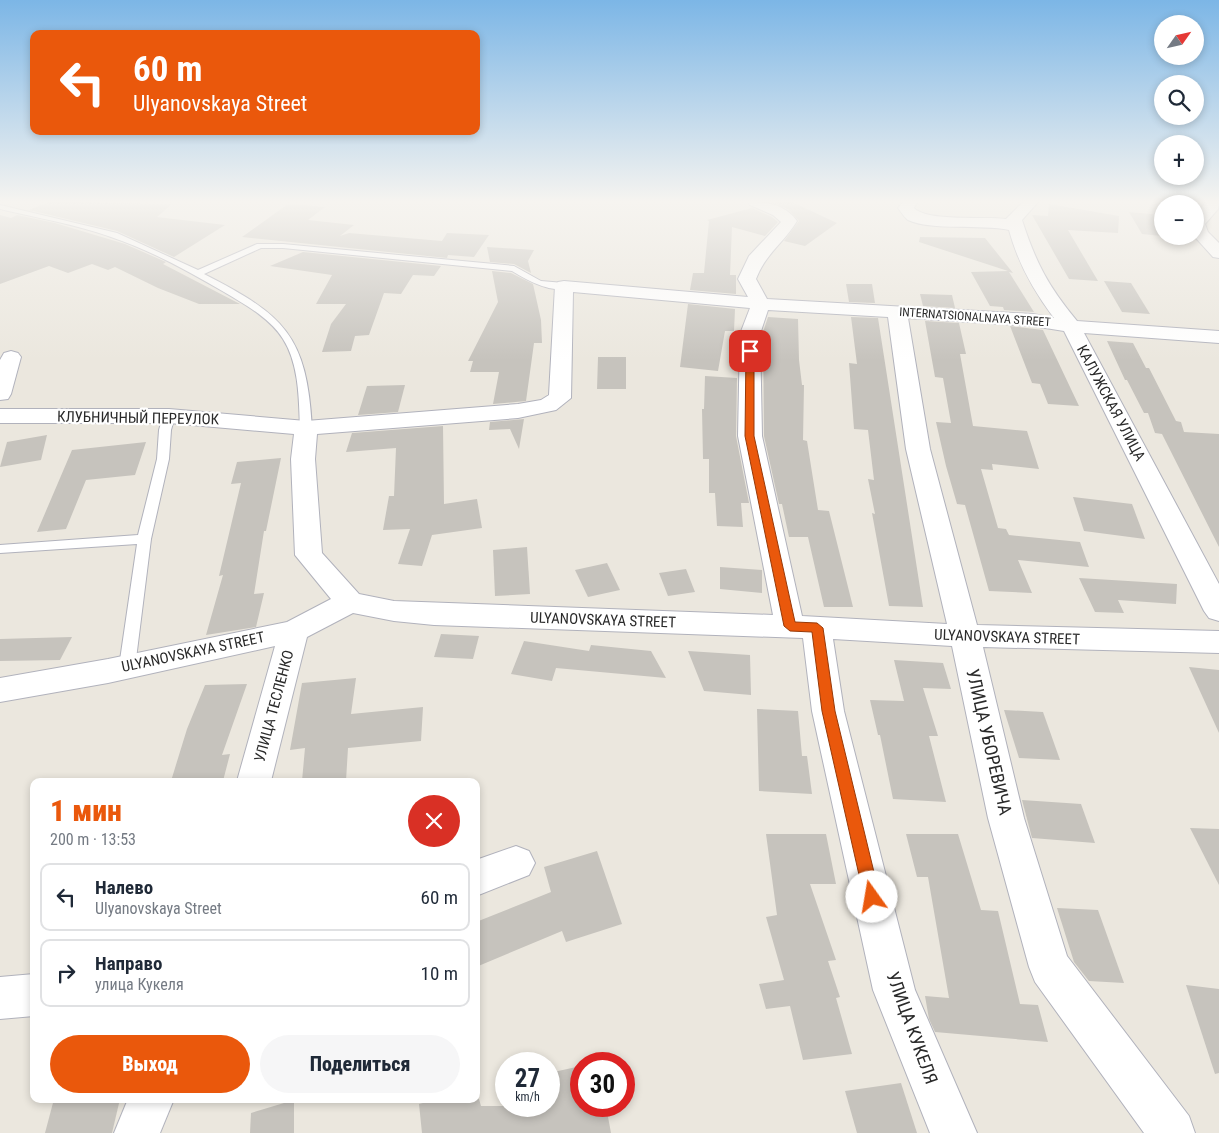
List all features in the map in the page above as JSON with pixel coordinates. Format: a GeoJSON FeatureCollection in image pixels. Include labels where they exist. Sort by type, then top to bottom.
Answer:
{"type":"FeatureCollection","features":[{"type":"Feature","properties":{"kind":"street"},"geometry":{"type":"LineString","coordinates":[[760,255],[755,260],[747,279],[761,304]]}},
{"type":"Feature","properties":{"kind":"street","name":"КАЛУЖСКАЯ УЛИЦА"},"geometry":{"type":"LineString","coordinates":[[1025,255],[1044,292],[1070,326],[1219,610]]}},
{"type":"Feature","properties":{"kind":"street","name":"INTERNATSIONALNAYA STREET"},"geometry":{"type":"LineString","coordinates":[[564,286],[718,298],[761,304],[1033,320],[1070,326],[1219,337]]}},
{"type":"Feature","properties":{"kind":"street","name":"КЛУБНИЧНЫЙ ПЕРЕУЛОК"},"geometry":{"type":"LineString","coordinates":[[0,416],[169,416],[306,428],[449,415],[518,412],[548,405],[560,398],[564,286]]}},
{"type":"Feature","properties":{"kind":"street","name":"УЛИЦА КУКЕЛЯ"},"geometry":{"type":"LineString","coordinates":[[761,304],[750,334],[750,436],[828,711],[894,990],[927,1073],[954,1133]]}},
{"type":"Feature","properties":{"kind":"street","name":"УЛИЦА УБОРЕВИЧА"},"geometry":{"type":"LineString","coordinates":[[897,312],[918,449],[966,636],[1006,818],[1050,967],[1172,1133]]}},
{"type":"Feature","properties":{"kind":"street"},"geometry":{"type":"LineString","coordinates":[[0,394],[11,358]]}},
{"type":"Feature","properties":{"kind":"street"},"geometry":{"type":"LineString","coordinates":[[306,428],[303,459],[309,555],[350,602]]}},
{"type":"Feature","properties":{"kind":"street","name":"ULYANOVSKAYA STREET"},"geometry":{"type":"LineString","coordinates":[[0,690],[127,667],[294,631],[350,602],[394,612],[434,614],[804,627],[966,636],[1219,642]]}},
{"type":"Feature","properties":{"kind":"street","name":"УЛИЦА ТЕСЛЕНКО"},"geometry":{"type":"LineString","coordinates":[[255,778],[294,631]]}},
{"type":"Feature","properties":{"kind":"street"},"geometry":{"type":"LineString","coordinates":[[480,876],[516,863]]}},
{"type":"Feature","properties":{"kind":"street"},"geometry":{"type":"LineString","coordinates":[[0,998],[30,994]]}},
{"type":"Feature","properties":{"kind":"street"},"geometry":{"type":"LineString","coordinates":[[136,1133],[149,1103]]}},
{"type":"Feature","properties":{"kind":"lane"},"geometry":{"type":"LineString","coordinates":[[157,255],[198,273],[260,310],[288,338],[304,389],[306,428]]}},
{"type":"Feature","properties":{"kind":"lane"},"geometry":{"type":"LineString","coordinates":[[198,273],[240,255]]}},
{"type":"Feature","properties":{"kind":"lane"},"geometry":{"type":"LineString","coordinates":[[372,255],[514,269],[539,283],[564,286]]}},
{"type":"Feature","properties":{"kind":"lane"},"geometry":{"type":"LineString","coordinates":[[127,667],[144,539],[163,459],[165,430],[169,416]]}},
{"type":"Feature","properties":{"kind":"lane"},"geometry":{"type":"LineString","coordinates":[[0,549],[144,539]]}},
{"type":"Feature","properties":{"kind":"building"},"geometry":{"type":"Polygon","coordinates":[[[0,255],[150,255],[166,262],[163,264],[240,304],[199,304],[158,288],[115,267],[108,270],[92,264],[68,273],[49,266],[0,284],[0,255]]]}},
{"type":"Feature","properties":{"kind":"building"},"geometry":{"type":"Polygon","coordinates":[[[296,255],[331,255],[441,266],[434,276],[413,275],[401,294],[384,293],[369,335],[355,336],[351,351],[322,352],[331,324],[346,304],[316,304],[332,275],[270,266],[296,255]]]}},
{"type":"Feature","properties":{"kind":"building"},"geometry":{"type":"Polygon","coordinates":[[[416,255],[475,255],[474,257],[448,255],[447,258],[416,255]]]}},
{"type":"Feature","properties":{"kind":"building"},"geometry":{"type":"Polygon","coordinates":[[[489,255],[531,255],[528,261],[531,273],[514,264],[490,262],[489,255]]]}},
{"type":"Feature","properties":{"kind":"building"},"geometry":{"type":"Polygon","coordinates":[[[706,255],[731,255],[730,275],[736,275],[736,294],[690,290],[693,273],[704,273],[706,255]]]}},
{"type":"Feature","properties":{"kind":"building"},"geometry":{"type":"Polygon","coordinates":[[[959,255],[998,255],[1013,273],[1009,272],[1034,312],[1004,310],[1003,307],[990,306],[971,272],[1008,271],[959,255]]]}},
{"type":"Feature","properties":{"kind":"building"},"geometry":{"type":"Polygon","coordinates":[[[1055,255],[1083,255],[1098,281],[1069,279],[1055,255]]]}},
{"type":"Feature","properties":{"kind":"building"},"geometry":{"type":"Polygon","coordinates":[[[492,271],[511,273],[533,284],[541,320],[542,343],[534,343],[526,401],[493,404],[499,372],[470,372],[473,361],[468,361],[498,302],[492,271]]]}},
{"type":"Feature","properties":{"kind":"building"},"geometry":{"type":"Polygon","coordinates":[[[1104,281],[1131,283],[1150,314],[1122,312],[1104,281]]]}},
{"type":"Feature","properties":{"kind":"building"},"geometry":{"type":"Polygon","coordinates":[[[846,284],[872,284],[875,303],[849,302],[846,284]]]}},
{"type":"Feature","properties":{"kind":"building"},"geometry":{"type":"Polygon","coordinates":[[[920,294],[952,295],[955,308],[923,306],[920,294]]]}},
{"type":"Feature","properties":{"kind":"building"},"geometry":{"type":"Polygon","coordinates":[[[688,304],[735,309],[734,331],[725,331],[718,371],[680,367],[688,304]]]}},
{"type":"Feature","properties":{"kind":"building"},"geometry":{"type":"Polygon","coordinates":[[[768,317],[798,319],[799,360],[802,385],[804,385],[803,440],[807,441],[818,510],[829,511],[853,607],[824,607],[808,537],[789,537],[782,504],[779,504],[764,436],[763,332],[768,317]]]}},
{"type":"Feature","properties":{"kind":"building"},"geometry":{"type":"Polygon","coordinates":[[[851,317],[878,318],[923,607],[889,606],[872,513],[875,514],[868,479],[874,480],[868,430],[854,429],[849,363],[857,364],[851,317]]]}},
{"type":"Feature","properties":{"kind":"building"},"geometry":{"type":"Polygon","coordinates":[[[925,321],[959,323],[966,354],[960,354],[973,426],[1027,431],[1039,469],[992,464],[993,470],[981,469],[998,528],[1006,529],[1009,535],[1080,542],[1089,567],[1018,560],[1032,593],[989,591],[965,505],[957,504],[946,466],[936,422],[951,423],[943,378],[935,377],[925,321]]]}},
{"type":"Feature","properties":{"kind":"building"},"geometry":{"type":"Polygon","coordinates":[[[1010,326],[1043,330],[1079,406],[1048,404],[1040,384],[1032,383],[1010,326]]]}},
{"type":"Feature","properties":{"kind":"building"},"geometry":{"type":"Polygon","coordinates":[[[1107,341],[1133,343],[1146,368],[1149,368],[1176,421],[1181,422],[1184,432],[1219,434],[1219,547],[1162,434],[1155,433],[1148,413],[1144,413],[1127,380],[1125,380],[1107,341]]]}},
{"type":"Feature","properties":{"kind":"building"},"geometry":{"type":"Polygon","coordinates":[[[598,357],[626,357],[626,389],[597,389],[598,357]]]}},
{"type":"Feature","properties":{"kind":"building"},"geometry":{"type":"Polygon","coordinates":[[[705,376],[737,378],[736,436],[749,503],[741,503],[743,527],[717,526],[715,493],[709,493],[709,459],[703,459],[702,409],[704,409],[705,376]]]}},
{"type":"Feature","properties":{"kind":"building"},"geometry":{"type":"Polygon","coordinates":[[[405,385],[398,412],[358,415],[367,386],[405,385]]]}},
{"type":"Feature","properties":{"kind":"building"},"geometry":{"type":"Polygon","coordinates":[[[524,419],[519,449],[510,429],[489,430],[490,422],[524,419]]]}},
{"type":"Feature","properties":{"kind":"building"},"geometry":{"type":"Polygon","coordinates":[[[443,426],[444,504],[477,499],[482,528],[432,535],[422,566],[398,564],[410,529],[383,530],[389,496],[394,496],[396,448],[346,452],[352,433],[443,426]]]}},
{"type":"Feature","properties":{"kind":"building"},"geometry":{"type":"Polygon","coordinates":[[[47,435],[41,460],[0,467],[7,442],[47,435]]]}},
{"type":"Feature","properties":{"kind":"building"},"geometry":{"type":"Polygon","coordinates":[[[146,442],[135,475],[86,480],[66,529],[37,532],[72,450],[146,442]]]}},
{"type":"Feature","properties":{"kind":"building"},"geometry":{"type":"Polygon","coordinates":[[[281,458],[266,531],[264,531],[254,594],[264,593],[256,627],[206,635],[223,575],[219,576],[241,483],[231,484],[237,462],[281,458]]]}},
{"type":"Feature","properties":{"kind":"building"},"geometry":{"type":"Polygon","coordinates":[[[1073,497],[1132,504],[1145,539],[1084,531],[1073,497]]]}},
{"type":"Feature","properties":{"kind":"building"},"geometry":{"type":"Polygon","coordinates":[[[527,547],[530,594],[495,596],[493,550],[527,547]]]}},
{"type":"Feature","properties":{"kind":"building"},"geometry":{"type":"Polygon","coordinates":[[[607,563],[620,590],[588,597],[575,570],[607,563]]]}},
{"type":"Feature","properties":{"kind":"building"},"geometry":{"type":"Polygon","coordinates":[[[720,567],[762,570],[762,593],[720,589],[720,567]]]}},
{"type":"Feature","properties":{"kind":"building"},"geometry":{"type":"Polygon","coordinates":[[[686,569],[695,592],[668,596],[659,573],[686,569]]]}},
{"type":"Feature","properties":{"kind":"building"},"geometry":{"type":"Polygon","coordinates":[[[1079,578],[1177,584],[1176,604],[1118,600],[1124,613],[1095,612],[1079,578]]]}},
{"type":"Feature","properties":{"kind":"building"},"geometry":{"type":"Polygon","coordinates":[[[441,634],[479,636],[473,659],[434,657],[441,634]]]}},
{"type":"Feature","properties":{"kind":"building"},"geometry":{"type":"Polygon","coordinates":[[[72,637],[60,660],[0,661],[0,639],[72,637]]]}},
{"type":"Feature","properties":{"kind":"building"},"geometry":{"type":"Polygon","coordinates":[[[524,641],[589,651],[591,645],[651,651],[666,678],[556,668],[552,681],[511,674],[524,641]]]}},
{"type":"Feature","properties":{"kind":"building"},"geometry":{"type":"Polygon","coordinates":[[[688,651],[750,655],[751,695],[704,691],[688,651]]]}},
{"type":"Feature","properties":{"kind":"building"},"geometry":{"type":"Polygon","coordinates":[[[894,660],[943,663],[951,689],[923,688],[938,736],[929,736],[946,802],[893,799],[880,735],[878,735],[870,700],[904,701],[894,660]]]}},
{"type":"Feature","properties":{"kind":"building"},"geometry":{"type":"Polygon","coordinates":[[[1189,667],[1219,670],[1219,733],[1189,667]]]}},
{"type":"Feature","properties":{"kind":"building"},"geometry":{"type":"Polygon","coordinates":[[[356,678],[351,714],[423,707],[421,741],[348,748],[346,778],[302,778],[305,748],[290,750],[302,683],[356,678]]]}},
{"type":"Feature","properties":{"kind":"building"},"geometry":{"type":"Polygon","coordinates":[[[247,684],[222,755],[230,754],[224,778],[172,778],[187,729],[205,685],[247,684]]]}},
{"type":"Feature","properties":{"kind":"building"},"geometry":{"type":"Polygon","coordinates":[[[757,709],[798,711],[802,756],[807,756],[812,794],[759,791],[757,709]]]}},
{"type":"Feature","properties":{"kind":"building"},"geometry":{"type":"Polygon","coordinates":[[[1004,710],[1043,712],[1060,760],[1019,758],[1004,710]]]}},
{"type":"Feature","properties":{"kind":"building"},"geometry":{"type":"Polygon","coordinates":[[[1022,800],[1081,804],[1095,843],[1032,838],[1022,800]]]}},
{"type":"Feature","properties":{"kind":"building"},"geometry":{"type":"Polygon","coordinates":[[[1190,828],[1219,829],[1219,885],[1190,828]]]}},
{"type":"Feature","properties":{"kind":"building"},"geometry":{"type":"Polygon","coordinates":[[[766,834],[826,834],[836,884],[810,884],[836,960],[828,961],[840,997],[836,998],[852,1054],[803,1060],[790,1006],[766,1009],[759,984],[784,980],[766,917],[777,915],[766,834]]]}},
{"type":"Feature","properties":{"kind":"building"},"geometry":{"type":"Polygon","coordinates":[[[906,834],[958,834],[981,910],[998,911],[1020,1004],[1038,1005],[1048,1042],[935,1032],[929,1019],[925,996],[949,998],[928,877],[917,877],[906,834]]]}},
{"type":"Feature","properties":{"kind":"building"},"geometry":{"type":"Polygon","coordinates":[[[597,851],[622,924],[566,942],[562,931],[480,965],[480,920],[551,892],[544,867],[597,851]]]}},
{"type":"Feature","properties":{"kind":"building"},"geometry":{"type":"Polygon","coordinates":[[[1057,908],[1098,910],[1124,983],[1089,981],[1074,962],[1057,908]]]}},
{"type":"Feature","properties":{"kind":"building"},"geometry":{"type":"Polygon","coordinates":[[[1186,985],[1219,989],[1219,1073],[1215,1074],[1186,985]]]}},
{"type":"Feature","properties":{"kind":"building"},"geometry":{"type":"Polygon","coordinates":[[[570,1068],[570,1117],[608,1117],[611,1133],[422,1133],[419,1104],[480,1102],[481,1106],[495,1106],[495,1117],[560,1117],[560,1071],[570,1068]]]}},
{"type":"Feature","properties":{"kind":"building"},"geometry":{"type":"Polygon","coordinates":[[[901,1083],[917,1133],[857,1133],[845,1091],[901,1083]]]}},
{"type":"Feature","properties":{"kind":"building"},"geometry":{"type":"Polygon","coordinates":[[[53,1103],[119,1103],[112,1133],[45,1133],[53,1103]]]}},
{"type":"Feature","properties":{"kind":"building"},"geometry":{"type":"Polygon","coordinates":[[[284,1103],[294,1103],[294,1133],[250,1133],[251,1113],[284,1103]]]}},
{"type":"Feature","properties":{"kind":"route"},"geometry":{"type":"LineString","coordinates":[[750,351],[750,436],[790,626],[817,628],[828,711],[872,897]]}}]}
